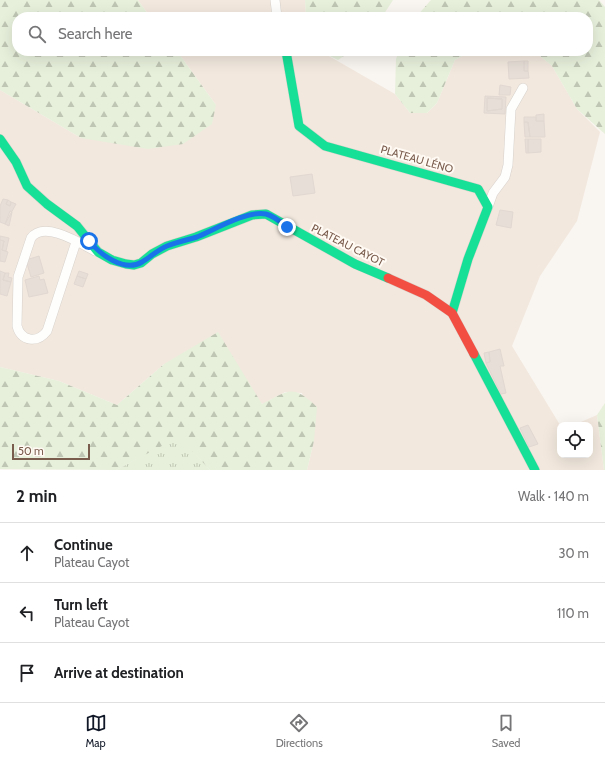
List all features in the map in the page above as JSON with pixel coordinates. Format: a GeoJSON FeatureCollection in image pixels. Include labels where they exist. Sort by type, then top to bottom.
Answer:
{"type":"FeatureCollection","features":[{"type":"Feature","properties":{"kind":"street"},"geometry":{"type":"LineString","coordinates":[[275,0],[277,12]]}},
{"type":"Feature","properties":{"kind":"street","name":"PLATEAU LÉNO"},"geometry":{"type":"LineString","coordinates":[[287,56],[299,126],[325,146],[478,189],[488,207]]}},
{"type":"Feature","properties":{"kind":"street"},"geometry":{"type":"LineString","coordinates":[[452,313],[468,259],[493,193],[505,177],[508,165],[511,109],[523,88]]}},
{"type":"Feature","properties":{"kind":"street","name":"PLATEAU CAYOT"},"geometry":{"type":"LineString","coordinates":[[0,140],[16,162],[27,186],[47,204],[77,226],[98,252],[112,260],[134,265],[141,263],[152,254],[166,246],[196,237],[252,215],[266,214],[355,264],[426,295],[452,313],[535,470]]}},
{"type":"Feature","properties":{"kind":"street"},"geometry":{"type":"LineString","coordinates":[[76,242],[47,331],[42,338],[34,340],[26,338],[19,333],[17,326],[18,277],[34,233],[49,231],[76,242],[98,252]]}},
{"type":"Feature","properties":{"kind":"shaded area"},"geometry":{"type":"Polygon","coordinates":[[[138,0],[305,0],[306,12],[146,12],[138,0]]]}},
{"type":"Feature","properties":{"kind":"shaded area"},"geometry":{"type":"Polygon","coordinates":[[[181,56],[329,56],[395,94],[410,113],[427,113],[437,103],[455,60],[462,56],[540,56],[552,66],[577,109],[600,132],[577,221],[540,276],[512,346],[558,422],[557,458],[593,458],[593,422],[581,422],[597,415],[604,470],[307,470],[314,441],[302,393],[285,392],[263,404],[164,364],[117,405],[59,381],[0,367],[0,90],[81,138],[216,105],[181,56]]]}},
{"type":"Feature","properties":{"kind":"green space"},"geometry":{"type":"Polygon","coordinates":[[[0,0],[138,0],[146,12],[12,12],[12,56],[181,56],[216,105],[212,124],[183,144],[148,149],[81,138],[0,90],[0,0]]]}},
{"type":"Feature","properties":{"kind":"green space"},"geometry":{"type":"Polygon","coordinates":[[[305,0],[393,0],[385,12],[306,12],[305,0]]]}},
{"type":"Feature","properties":{"kind":"green space"},"geometry":{"type":"Polygon","coordinates":[[[431,0],[599,0],[605,7],[605,134],[577,109],[552,66],[540,56],[593,56],[593,12],[420,12],[431,0]]]}},
{"type":"Feature","properties":{"kind":"green space"},"geometry":{"type":"Polygon","coordinates":[[[330,56],[344,56],[338,60],[330,56]]]}},
{"type":"Feature","properties":{"kind":"green space"},"geometry":{"type":"Polygon","coordinates":[[[397,56],[462,56],[455,60],[437,103],[427,113],[410,113],[395,94],[397,56]]]}},
{"type":"Feature","properties":{"kind":"green space"},"geometry":{"type":"Polygon","coordinates":[[[218,332],[262,404],[279,395],[296,392],[317,407],[314,441],[307,470],[210,470],[179,437],[116,470],[0,469],[0,367],[59,381],[117,405],[164,364],[218,332]]]}},
{"type":"Feature","properties":{"kind":"green space"},"geometry":{"type":"Polygon","coordinates":[[[605,403],[605,470],[604,470],[597,415],[605,403]]]}},
{"type":"Feature","properties":{"kind":"green space"},"geometry":{"type":"Polygon","coordinates":[[[179,436],[210,470],[116,470],[179,436]]]}},
{"type":"Feature","properties":{"kind":"building"},"geometry":{"type":"Polygon","coordinates":[[[524,61],[528,61],[528,71],[524,71],[524,61]]]}},
{"type":"Feature","properties":{"kind":"building"},"geometry":{"type":"Polygon","coordinates":[[[524,61],[524,71],[528,71],[529,78],[509,79],[508,62],[524,61]]]}},
{"type":"Feature","properties":{"kind":"building"},"geometry":{"type":"Polygon","coordinates":[[[500,85],[511,87],[510,95],[499,95],[500,85]]]}},
{"type":"Feature","properties":{"kind":"building"},"geometry":{"type":"Polygon","coordinates":[[[485,96],[506,97],[505,114],[484,113],[485,96]],[[487,98],[487,111],[502,109],[502,99],[487,98]]]}},
{"type":"Feature","properties":{"kind":"building"},"geometry":{"type":"Polygon","coordinates":[[[487,98],[502,99],[502,109],[487,111],[487,98]]]}},
{"type":"Feature","properties":{"kind":"building"},"geometry":{"type":"Polygon","coordinates":[[[544,114],[544,121],[536,121],[536,115],[544,114]]]}},
{"type":"Feature","properties":{"kind":"building"},"geometry":{"type":"Polygon","coordinates":[[[524,117],[536,117],[536,121],[544,121],[545,137],[530,137],[528,122],[524,122],[524,117]]]}},
{"type":"Feature","properties":{"kind":"building"},"geometry":{"type":"Polygon","coordinates":[[[524,122],[528,122],[530,137],[525,137],[524,122]]]}},
{"type":"Feature","properties":{"kind":"building"},"geometry":{"type":"Polygon","coordinates":[[[525,139],[528,139],[528,153],[526,153],[525,139]]]}},
{"type":"Feature","properties":{"kind":"building"},"geometry":{"type":"Polygon","coordinates":[[[528,139],[541,139],[541,152],[528,153],[528,139]]]}},
{"type":"Feature","properties":{"kind":"building"},"geometry":{"type":"Polygon","coordinates":[[[312,174],[315,193],[293,196],[290,177],[312,174]]]}},
{"type":"Feature","properties":{"kind":"building"},"geometry":{"type":"Polygon","coordinates":[[[3,199],[8,200],[6,204],[10,206],[11,202],[16,204],[5,224],[0,222],[0,206],[3,199]]]}},
{"type":"Feature","properties":{"kind":"building"},"geometry":{"type":"Polygon","coordinates":[[[8,200],[11,202],[10,206],[6,204],[8,200]]]}},
{"type":"Feature","properties":{"kind":"building"},"geometry":{"type":"Polygon","coordinates":[[[500,210],[513,212],[511,228],[496,225],[500,210]]]}},
{"type":"Feature","properties":{"kind":"building"},"geometry":{"type":"Polygon","coordinates":[[[10,211],[12,212],[9,226],[5,224],[10,211]]]}},
{"type":"Feature","properties":{"kind":"building"},"geometry":{"type":"Polygon","coordinates":[[[0,236],[9,238],[6,251],[2,250],[4,241],[0,240],[0,236]]]}},
{"type":"Feature","properties":{"kind":"building"},"geometry":{"type":"Polygon","coordinates":[[[0,240],[4,241],[2,250],[8,252],[5,262],[0,261],[0,240]]]}},
{"type":"Feature","properties":{"kind":"building"},"geometry":{"type":"Polygon","coordinates":[[[39,256],[44,273],[31,277],[26,260],[39,256]]]}},
{"type":"Feature","properties":{"kind":"building"},"geometry":{"type":"Polygon","coordinates":[[[0,271],[5,273],[3,280],[11,282],[7,296],[0,294],[0,271]]]}},
{"type":"Feature","properties":{"kind":"building"},"geometry":{"type":"Polygon","coordinates":[[[79,271],[88,274],[86,279],[77,276],[79,271]]]}},
{"type":"Feature","properties":{"kind":"building"},"geometry":{"type":"Polygon","coordinates":[[[5,273],[9,273],[8,277],[12,278],[11,282],[3,280],[5,273]]]}},
{"type":"Feature","properties":{"kind":"building"},"geometry":{"type":"Polygon","coordinates":[[[39,276],[40,280],[44,279],[48,293],[29,297],[25,280],[39,276]]]}},
{"type":"Feature","properties":{"kind":"building"},"geometry":{"type":"Polygon","coordinates":[[[77,276],[86,279],[83,287],[74,284],[77,276]]]}},
{"type":"Feature","properties":{"kind":"building"},"geometry":{"type":"Polygon","coordinates":[[[500,349],[504,366],[500,366],[506,393],[501,394],[486,363],[490,362],[489,352],[500,349]]]}},
{"type":"Feature","properties":{"kind":"building"},"geometry":{"type":"Polygon","coordinates":[[[489,352],[490,362],[486,363],[484,353],[489,352]]]}},
{"type":"Feature","properties":{"kind":"building"},"geometry":{"type":"Polygon","coordinates":[[[528,425],[538,444],[529,447],[520,428],[528,425]]]}},
{"type":"Feature","properties":{"kind":"traffic: fast"},"geometry":{"type":"LineString","coordinates":[[287,56],[299,126],[325,146],[478,189],[488,207],[468,259],[452,313]]}},
{"type":"Feature","properties":{"kind":"traffic: fast"},"geometry":{"type":"LineString","coordinates":[[0,139],[16,162],[27,186],[47,204],[77,226],[98,252],[112,260],[134,265],[141,263],[152,254],[167,246],[196,237],[252,215],[266,214],[355,264],[388,278]]}},
{"type":"Feature","properties":{"kind":"traffic: fast"},"geometry":{"type":"LineString","coordinates":[[474,354],[535,470]]}},
{"type":"Feature","properties":{"kind":"traffic: jam"},"geometry":{"type":"LineString","coordinates":[[388,278],[426,295],[452,313],[474,354]]}},
{"type":"Feature","properties":{"kind":"route"},"geometry":{"type":"LineString","coordinates":[[89,241],[98,252],[112,260],[134,265],[141,263],[152,254],[166,246],[196,237],[252,215],[266,214],[275,218],[287,227]]}}]}
